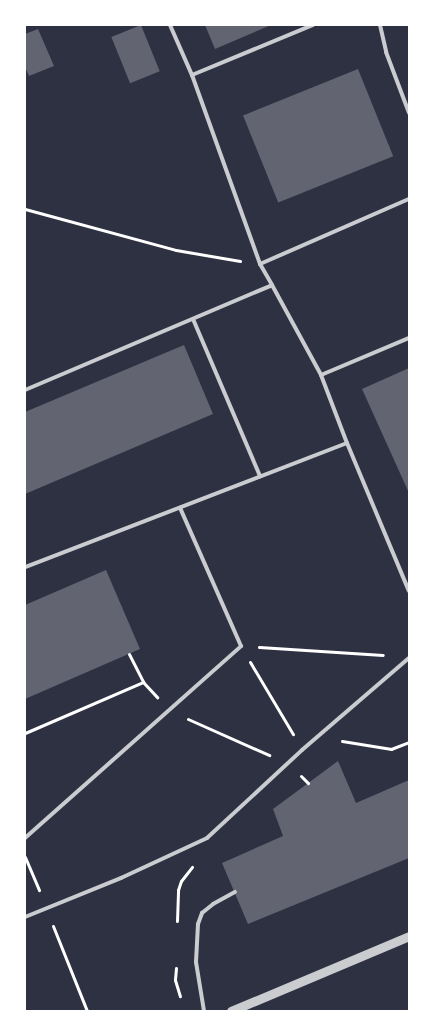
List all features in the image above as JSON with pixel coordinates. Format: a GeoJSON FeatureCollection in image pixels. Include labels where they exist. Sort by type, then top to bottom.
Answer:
{"type":"FeatureCollection","features":[{"type":"Feature","properties":{"kind":"street"},"geometry":{"type":"LineString","coordinates":[[231,1011],[409,936]]}},
{"type":"Feature","properties":{"kind":"lane"},"geometry":{"type":"LineString","coordinates":[[170,25],[192,75],[260,264],[321,375],[347,443],[409,591]]}},
{"type":"Feature","properties":{"kind":"lane"},"geometry":{"type":"LineString","coordinates":[[192,75],[313,25]]}},
{"type":"Feature","properties":{"kind":"lane"},"geometry":{"type":"LineString","coordinates":[[380,25],[386,52],[409,113]]}},
{"type":"Feature","properties":{"kind":"lane"},"geometry":{"type":"LineString","coordinates":[[260,264],[409,199]]}},
{"type":"Feature","properties":{"kind":"lane"},"geometry":{"type":"LineString","coordinates":[[25,390],[272,285]]}},
{"type":"Feature","properties":{"kind":"lane"},"geometry":{"type":"LineString","coordinates":[[193,319],[260,476]]}},
{"type":"Feature","properties":{"kind":"lane"},"geometry":{"type":"LineString","coordinates":[[321,375],[409,338]]}},
{"type":"Feature","properties":{"kind":"lane"},"geometry":{"type":"LineString","coordinates":[[25,567],[347,443]]}},
{"type":"Feature","properties":{"kind":"lane"},"geometry":{"type":"LineString","coordinates":[[25,838],[241,646],[180,508]]}},
{"type":"Feature","properties":{"kind":"lane"},"geometry":{"type":"LineString","coordinates":[[25,917],[121,878],[207,838],[302,750],[409,658]]}},
{"type":"Feature","properties":{"kind":"lane"},"geometry":{"type":"LineString","coordinates":[[204,1011],[196,962],[198,924],[202,913],[235,892]]}},
{"type":"Feature","properties":{"kind":"path"},"geometry":{"type":"LineString","coordinates":[[25,209],[176,250],[260,264]]}},
{"type":"Feature","properties":{"kind":"path"},"geometry":{"type":"LineString","coordinates":[[241,646],[389,655]]}},
{"type":"Feature","properties":{"kind":"path"},"geometry":{"type":"LineString","coordinates":[[241,646],[302,750]]}},
{"type":"Feature","properties":{"kind":"path"},"geometry":{"type":"LineString","coordinates":[[129,654],[143,682],[170,711],[288,763],[308,783]]}},
{"type":"Feature","properties":{"kind":"path"},"geometry":{"type":"LineString","coordinates":[[25,733],[143,682]]}},
{"type":"Feature","properties":{"kind":"path"},"geometry":{"type":"LineString","coordinates":[[317,737],[391,749],[409,742]]}},
{"type":"Feature","properties":{"kind":"path"},"geometry":{"type":"LineString","coordinates":[[25,856],[87,1011]]}},
{"type":"Feature","properties":{"kind":"building"},"geometry":{"type":"Polygon","coordinates":[[[141,25],[160,71],[130,83],[111,37],[141,25]]]}},
{"type":"Feature","properties":{"kind":"building"},"geometry":{"type":"Polygon","coordinates":[[[205,25],[271,25],[215,49],[205,25]]]}},
{"type":"Feature","properties":{"kind":"building"},"geometry":{"type":"Polygon","coordinates":[[[38,29],[54,66],[29,76],[25,67],[25,34],[38,29]]]}},
{"type":"Feature","properties":{"kind":"building"},"geometry":{"type":"Polygon","coordinates":[[[358,69],[393,156],[278,203],[243,115],[358,69]]]}},
{"type":"Feature","properties":{"kind":"building"},"geometry":{"type":"Polygon","coordinates":[[[184,345],[213,414],[25,494],[25,412],[184,345]]]}},
{"type":"Feature","properties":{"kind":"building"},"geometry":{"type":"Polygon","coordinates":[[[409,368],[409,493],[362,389],[409,368]]]}},
{"type":"Feature","properties":{"kind":"building"},"geometry":{"type":"Polygon","coordinates":[[[106,570],[140,649],[25,699],[25,605],[106,570]]]}},
{"type":"Feature","properties":{"kind":"building"},"geometry":{"type":"Polygon","coordinates":[[[338,761],[356,803],[409,780],[409,858],[248,924],[222,863],[283,836],[273,809],[338,761]]]}}]}
